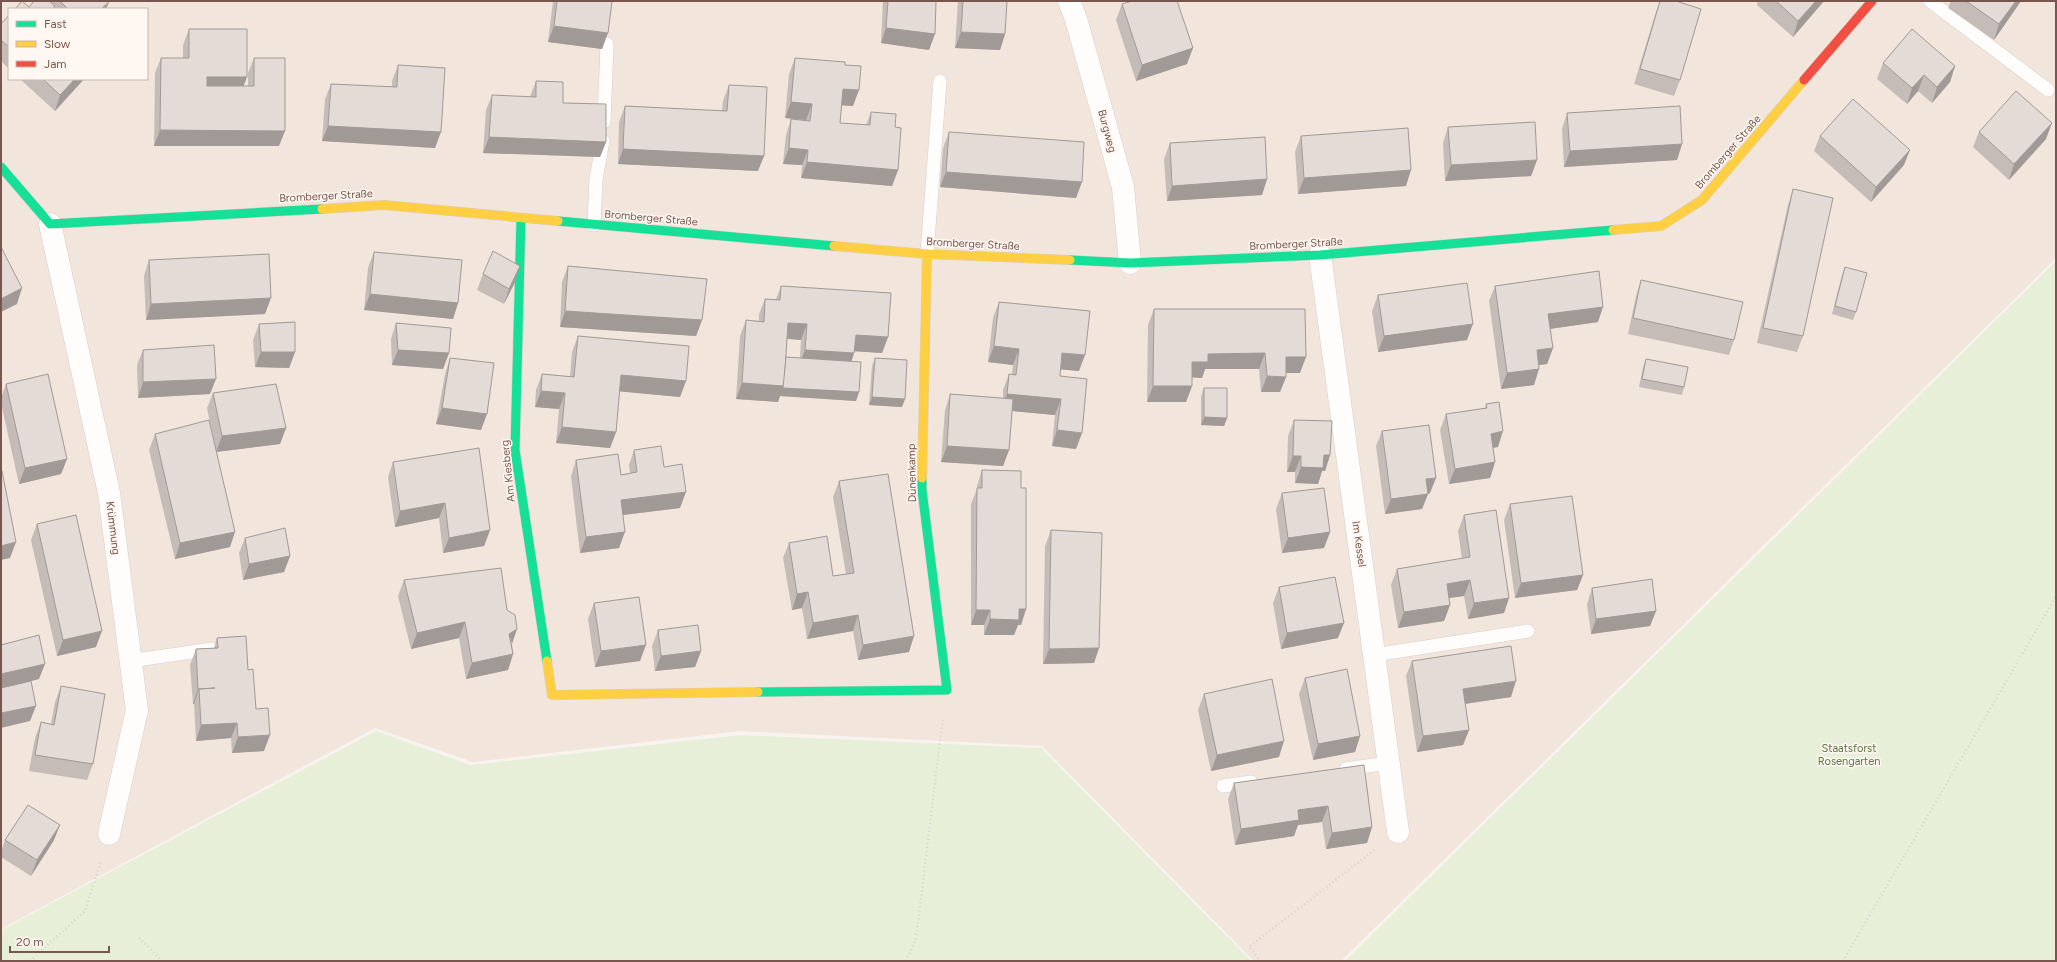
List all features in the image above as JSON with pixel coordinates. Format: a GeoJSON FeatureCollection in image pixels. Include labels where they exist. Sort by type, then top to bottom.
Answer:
{"type":"FeatureCollection","features":[{"type":"Feature","properties":{"kind":"street","name":"Burgweg"},"geometry":{"type":"LineString","coordinates":[[1069,1],[1076,19],[1123,187],[1130,263]]}},
{"type":"Feature","properties":{"kind":"street","name":"Bromberger Straße"},"geometry":{"type":"LineString","coordinates":[[50,224],[384,205],[927,254],[1130,263],[1320,256],[1661,226],[1702,200],[1872,1]]}},
{"type":"Feature","properties":{"kind":"street"},"geometry":{"type":"LineString","coordinates":[[1,167],[50,224]]}},
{"type":"Feature","properties":{"kind":"street","name":"Am Kiesberg"},"geometry":{"type":"LineString","coordinates":[[521,218],[515,450],[552,695],[947,690]]}},
{"type":"Feature","properties":{"kind":"street","name":"Krümmung"},"geometry":{"type":"LineString","coordinates":[[50,224],[109,493],[137,710],[109,834]]}},
{"type":"Feature","properties":{"kind":"street","name":"Dünenkamp"},"geometry":{"type":"LineString","coordinates":[[927,254],[922,490],[947,690]]}},
{"type":"Feature","properties":{"kind":"street","name":"Im Kessel"},"geometry":{"type":"LineString","coordinates":[[1320,256],[1398,832]]}},
{"type":"Feature","properties":{"kind":"lane"},"geometry":{"type":"LineString","coordinates":[[1930,1],[2048,90]]}},
{"type":"Feature","properties":{"kind":"lane"},"geometry":{"type":"LineString","coordinates":[[594,225],[596,179],[604,138],[607,44]]}},
{"type":"Feature","properties":{"kind":"lane"},"geometry":{"type":"LineString","coordinates":[[927,254],[940,81]]}},
{"type":"Feature","properties":{"kind":"lane"},"geometry":{"type":"LineString","coordinates":[[1374,655],[1528,630]]}},
{"type":"Feature","properties":{"kind":"lane"},"geometry":{"type":"LineString","coordinates":[[130,661],[227,646]]}},
{"type":"Feature","properties":{"kind":"lane"},"geometry":{"type":"LineString","coordinates":[[1333,771],[1388,763]]}},
{"type":"Feature","properties":{"kind":"lane"},"geometry":{"type":"LineString","coordinates":[[1223,786],[1263,780]]}},
{"type":"Feature","properties":{"kind":"path"},"geometry":{"type":"LineString","coordinates":[[1842,961],[2056,596]]}},
{"type":"Feature","properties":{"kind":"path"},"geometry":{"type":"LineString","coordinates":[[906,961],[916,940],[947,690]]}},
{"type":"Feature","properties":{"kind":"path"},"geometry":{"type":"LineString","coordinates":[[1261,961],[1249,947],[1398,832]]}},
{"type":"Feature","properties":{"kind":"path"},"geometry":{"type":"LineString","coordinates":[[30,961],[86,911],[109,834]]}},
{"type":"Feature","properties":{"kind":"path"},"geometry":{"type":"LineString","coordinates":[[139,938],[162,961]]}},
{"type":"Feature","properties":{"kind":"shaded area"},"geometry":{"type":"Polygon","coordinates":[[[1,1],[2056,1],[2056,258],[1341,961],[1254,961],[1042,746],[740,731],[473,762],[375,728],[1,929],[1,1]]]}},
{"type":"Feature","properties":{"kind":"green space","name":"Staatsforst Rosengarten"},"geometry":{"type":"Polygon","coordinates":[[[2056,261],[2056,961],[1345,961],[2056,261]]]}},
{"type":"Feature","properties":{"kind":"green space"},"geometry":{"type":"Polygon","coordinates":[[[376,731],[470,765],[740,735],[1041,748],[1251,961],[1,961],[1,930],[376,731]]]}},
{"type":"Feature","properties":{"kind":"building"},"geometry":{"type":"Polygon","coordinates":[[[22,1],[29,7],[34,1],[49,1],[55,6],[53,8],[16,8],[22,1]]]}},
{"type":"Feature","properties":{"kind":"building"},"geometry":{"type":"Polygon","coordinates":[[[60,1],[109,2],[102,8],[67,8],[60,1]]]}},
{"type":"Feature","properties":{"kind":"building"},"geometry":{"type":"Polygon","coordinates":[[[557,1],[612,1],[608,33],[554,26],[557,1]]]}},
{"type":"Feature","properties":{"kind":"building"},"geometry":{"type":"Polygon","coordinates":[[[888,1],[936,1],[935,34],[886,28],[888,1]]]}},
{"type":"Feature","properties":{"kind":"building"},"geometry":{"type":"Polygon","coordinates":[[[963,1],[1007,1],[1005,34],[961,32],[963,1]]]}},
{"type":"Feature","properties":{"kind":"building"},"geometry":{"type":"Polygon","coordinates":[[[1132,1],[1177,1],[1193,48],[1142,65],[1122,4],[1132,1]]]}},
{"type":"Feature","properties":{"kind":"building"},"geometry":{"type":"Polygon","coordinates":[[[1660,1],[1676,1],[1701,9],[1680,80],[1640,69],[1660,1]]]}},
{"type":"Feature","properties":{"kind":"building"},"geometry":{"type":"Polygon","coordinates":[[[1776,1],[1816,1],[1798,21],[1776,1]]]}},
{"type":"Feature","properties":{"kind":"building"},"geometry":{"type":"Polygon","coordinates":[[[1966,1],[2016,1],[1999,24],[1966,1]]]}},
{"type":"Feature","properties":{"kind":"building"},"geometry":{"type":"Polygon","coordinates":[[[8,16],[8,46],[1,40],[1,24],[8,16]]]}},
{"type":"Feature","properties":{"kind":"building"},"geometry":{"type":"Polygon","coordinates":[[[189,29],[247,29],[247,77],[207,77],[207,86],[254,86],[254,58],[285,58],[285,131],[160,130],[161,58],[189,58],[189,29]]]}},
{"type":"Feature","properties":{"kind":"building"},"geometry":{"type":"Polygon","coordinates":[[[1912,29],[1955,66],[1937,87],[1924,75],[1912,88],[1883,63],[1912,29]]]}},
{"type":"Feature","properties":{"kind":"building"},"geometry":{"type":"Polygon","coordinates":[[[795,58],[845,62],[845,65],[861,66],[859,90],[843,89],[840,123],[870,125],[871,112],[896,114],[895,127],[901,128],[898,170],[807,162],[808,150],[789,148],[791,119],[810,121],[812,104],[791,102],[795,58]]]}},
{"type":"Feature","properties":{"kind":"building"},"geometry":{"type":"Polygon","coordinates":[[[398,65],[445,68],[441,132],[328,126],[331,84],[397,87],[398,65]]]}},
{"type":"Feature","properties":{"kind":"building"},"geometry":{"type":"Polygon","coordinates":[[[44,80],[74,80],[60,95],[44,80]]]}},
{"type":"Feature","properties":{"kind":"building"},"geometry":{"type":"Polygon","coordinates":[[[536,81],[563,82],[563,103],[606,104],[606,142],[489,137],[492,95],[536,97],[536,81]]]}},
{"type":"Feature","properties":{"kind":"building"},"geometry":{"type":"Polygon","coordinates":[[[729,85],[767,87],[764,156],[623,149],[625,106],[727,111],[729,85]]]}},
{"type":"Feature","properties":{"kind":"building"},"geometry":{"type":"Polygon","coordinates":[[[2016,91],[2052,123],[2014,164],[1979,132],[2016,91]]]}},
{"type":"Feature","properties":{"kind":"building"},"geometry":{"type":"Polygon","coordinates":[[[1853,99],[1910,150],[1876,187],[1820,136],[1853,99]]]}},
{"type":"Feature","properties":{"kind":"building"},"geometry":{"type":"Polygon","coordinates":[[[1680,106],[1682,144],[1570,151],[1567,113],[1680,106]]]}},
{"type":"Feature","properties":{"kind":"building"},"geometry":{"type":"Polygon","coordinates":[[[1535,122],[1537,160],[1451,165],[1448,127],[1535,122]]]}},
{"type":"Feature","properties":{"kind":"building"},"geometry":{"type":"Polygon","coordinates":[[[1408,128],[1411,170],[1304,178],[1301,136],[1408,128]]]}},
{"type":"Feature","properties":{"kind":"building"},"geometry":{"type":"Polygon","coordinates":[[[949,132],[1084,142],[1082,182],[946,172],[949,132]]]}},
{"type":"Feature","properties":{"kind":"building"},"geometry":{"type":"Polygon","coordinates":[[[1265,137],[1267,179],[1172,186],[1170,143],[1265,137]]]}},
{"type":"Feature","properties":{"kind":"building"},"geometry":{"type":"Polygon","coordinates":[[[1793,189],[1833,198],[1803,336],[1763,328],[1793,189]]]}},
{"type":"Feature","properties":{"kind":"building"},"geometry":{"type":"Polygon","coordinates":[[[1,247],[22,288],[1,299],[1,247]]]}},
{"type":"Feature","properties":{"kind":"building"},"geometry":{"type":"Polygon","coordinates":[[[493,251],[520,266],[509,289],[483,274],[493,251]]]}},
{"type":"Feature","properties":{"kind":"building"},"geometry":{"type":"Polygon","coordinates":[[[374,252],[462,260],[458,303],[370,294],[374,252]]]}},
{"type":"Feature","properties":{"kind":"building"},"geometry":{"type":"Polygon","coordinates":[[[269,254],[271,298],[151,304],[149,260],[269,254]]]}},
{"type":"Feature","properties":{"kind":"building"},"geometry":{"type":"Polygon","coordinates":[[[568,266],[707,279],[702,320],[565,311],[568,266]]]}},
{"type":"Feature","properties":{"kind":"building"},"geometry":{"type":"Polygon","coordinates":[[[1845,267],[1867,273],[1856,312],[1835,306],[1845,267]]]}},
{"type":"Feature","properties":{"kind":"building"},"geometry":{"type":"Polygon","coordinates":[[[1599,271],[1603,307],[1548,314],[1553,348],[1537,350],[1539,369],[1507,373],[1495,286],[1599,271]]]}},
{"type":"Feature","properties":{"kind":"building"},"geometry":{"type":"Polygon","coordinates":[[[1641,280],[1743,302],[1734,340],[1633,318],[1641,280]]]}},
{"type":"Feature","properties":{"kind":"building"},"geometry":{"type":"Polygon","coordinates":[[[1467,283],[1473,324],[1384,336],[1378,295],[1467,283]]]}},
{"type":"Feature","properties":{"kind":"building"},"geometry":{"type":"Polygon","coordinates":[[[781,286],[891,293],[888,337],[856,335],[854,353],[805,350],[807,324],[788,323],[784,386],[742,383],[746,320],[764,322],[765,299],[780,300],[781,286]]]}},
{"type":"Feature","properties":{"kind":"building"},"geometry":{"type":"Polygon","coordinates":[[[999,302],[1090,311],[1085,355],[1062,353],[1060,376],[1087,379],[1082,433],[1057,430],[1061,399],[1007,394],[1009,374],[1016,375],[1019,349],[994,346],[999,302]]]}},
{"type":"Feature","properties":{"kind":"building"},"geometry":{"type":"Polygon","coordinates":[[[1154,309],[1305,309],[1306,357],[1286,357],[1286,377],[1267,376],[1265,353],[1208,354],[1208,362],[1192,362],[1192,386],[1153,386],[1154,309]]]}},
{"type":"Feature","properties":{"kind":"building"},"geometry":{"type":"Polygon","coordinates":[[[295,322],[295,352],[261,352],[259,324],[295,322]]]}},
{"type":"Feature","properties":{"kind":"building"},"geometry":{"type":"Polygon","coordinates":[[[396,323],[451,328],[449,353],[398,350],[396,323]]]}},
{"type":"Feature","properties":{"kind":"building"},"geometry":{"type":"Polygon","coordinates":[[[578,336],[689,346],[686,381],[621,375],[616,432],[562,427],[565,393],[541,391],[542,374],[574,377],[578,336]]]}},
{"type":"Feature","properties":{"kind":"building"},"geometry":{"type":"Polygon","coordinates":[[[214,345],[216,379],[143,382],[143,350],[214,345]]]}},
{"type":"Feature","properties":{"kind":"building"},"geometry":{"type":"Polygon","coordinates":[[[786,357],[861,362],[859,392],[783,388],[786,357]]]}},
{"type":"Feature","properties":{"kind":"building"},"geometry":{"type":"Polygon","coordinates":[[[450,358],[494,363],[487,414],[442,408],[450,358]]]}},
{"type":"Feature","properties":{"kind":"building"},"geometry":{"type":"Polygon","coordinates":[[[875,358],[907,360],[905,399],[872,397],[875,358]]]}},
{"type":"Feature","properties":{"kind":"building"},"geometry":{"type":"Polygon","coordinates":[[[1646,359],[1688,367],[1684,387],[1642,379],[1646,359]]]}},
{"type":"Feature","properties":{"kind":"building"},"geometry":{"type":"Polygon","coordinates":[[[48,374],[67,459],[25,468],[6,384],[48,374]]]}},
{"type":"Feature","properties":{"kind":"building"},"geometry":{"type":"Polygon","coordinates":[[[276,384],[286,428],[222,436],[213,393],[276,384]]]}},
{"type":"Feature","properties":{"kind":"building"},"geometry":{"type":"Polygon","coordinates":[[[1204,388],[1227,388],[1227,418],[1204,417],[1204,388]]]}},
{"type":"Feature","properties":{"kind":"building"},"geometry":{"type":"Polygon","coordinates":[[[950,394],[1013,399],[1009,450],[947,446],[950,394]]]}},
{"type":"Feature","properties":{"kind":"building"},"geometry":{"type":"Polygon","coordinates":[[[1499,402],[1503,431],[1491,434],[1495,462],[1455,469],[1446,414],[1487,408],[1486,404],[1499,402]]]}},
{"type":"Feature","properties":{"kind":"building"},"geometry":{"type":"Polygon","coordinates":[[[209,420],[235,532],[180,543],[155,434],[209,420]]]}},
{"type":"Feature","properties":{"kind":"building"},"geometry":{"type":"Polygon","coordinates":[[[1294,420],[1332,421],[1330,455],[1324,455],[1323,468],[1301,467],[1301,456],[1293,456],[1294,420]]]}},
{"type":"Feature","properties":{"kind":"building"},"geometry":{"type":"Polygon","coordinates":[[[1429,425],[1436,478],[1426,479],[1428,494],[1391,499],[1382,431],[1429,425]]]}},
{"type":"Feature","properties":{"kind":"building"},"geometry":{"type":"Polygon","coordinates":[[[661,446],[664,467],[682,464],[686,492],[621,500],[625,532],[586,537],[576,460],[618,454],[621,475],[637,472],[634,450],[661,446]]]}},
{"type":"Feature","properties":{"kind":"building"},"geometry":{"type":"Polygon","coordinates":[[[479,448],[490,530],[449,538],[445,503],[400,511],[393,462],[479,448]]]}},
{"type":"Feature","properties":{"kind":"building"},"geometry":{"type":"Polygon","coordinates":[[[982,470],[1021,471],[1021,488],[1026,488],[1026,609],[1019,609],[1019,620],[990,619],[990,610],[976,610],[977,488],[982,488],[982,470]]]}},
{"type":"Feature","properties":{"kind":"building"},"geometry":{"type":"Polygon","coordinates":[[[1,471],[16,542],[1,546],[1,471]]]}},
{"type":"Feature","properties":{"kind":"building"},"geometry":{"type":"Polygon","coordinates":[[[888,474],[914,636],[863,645],[858,615],[813,623],[808,592],[797,594],[789,543],[827,536],[833,576],[854,573],[839,481],[888,474]]]}},
{"type":"Feature","properties":{"kind":"building"},"geometry":{"type":"Polygon","coordinates":[[[1324,488],[1330,532],[1288,538],[1282,493],[1324,488]]]}},
{"type":"Feature","properties":{"kind":"building"},"geometry":{"type":"Polygon","coordinates":[[[1572,496],[1583,575],[1521,583],[1510,504],[1572,496]]]}},
{"type":"Feature","properties":{"kind":"building"},"geometry":{"type":"Polygon","coordinates":[[[1496,510],[1509,598],[1474,603],[1470,580],[1447,584],[1450,605],[1404,612],[1397,569],[1470,557],[1464,515],[1496,510]]]}},
{"type":"Feature","properties":{"kind":"building"},"geometry":{"type":"Polygon","coordinates":[[[76,515],[102,631],[63,640],[37,524],[76,515]]]}},
{"type":"Feature","properties":{"kind":"building"},"geometry":{"type":"Polygon","coordinates":[[[285,528],[290,556],[249,564],[245,538],[285,528]]]}},
{"type":"Feature","properties":{"kind":"building"},"geometry":{"type":"Polygon","coordinates":[[[1051,530],[1102,533],[1099,648],[1049,649],[1051,530]]]}},
{"type":"Feature","properties":{"kind":"building"},"geometry":{"type":"Polygon","coordinates":[[[501,568],[507,610],[515,615],[517,629],[509,634],[513,654],[472,663],[465,622],[417,633],[404,580],[501,568]]]}},
{"type":"Feature","properties":{"kind":"building"},"geometry":{"type":"Polygon","coordinates":[[[1335,577],[1344,623],[1287,633],[1279,587],[1335,577]]]}},
{"type":"Feature","properties":{"kind":"building"},"geometry":{"type":"Polygon","coordinates":[[[1652,579],[1656,611],[1596,619],[1592,588],[1652,579]]]}},
{"type":"Feature","properties":{"kind":"building"},"geometry":{"type":"Polygon","coordinates":[[[639,597],[646,645],[601,651],[594,603],[639,597]]]}},
{"type":"Feature","properties":{"kind":"building"},"geometry":{"type":"Polygon","coordinates":[[[698,625],[701,651],[661,656],[658,630],[698,625]]]}},
{"type":"Feature","properties":{"kind":"building"},"geometry":{"type":"Polygon","coordinates":[[[39,635],[45,664],[1,674],[1,645],[39,635]]]}},
{"type":"Feature","properties":{"kind":"building"},"geometry":{"type":"Polygon","coordinates":[[[246,636],[248,670],[253,669],[256,709],[268,708],[270,735],[238,737],[237,723],[201,725],[199,689],[215,688],[198,689],[196,649],[218,648],[217,638],[246,636]]]}},
{"type":"Feature","properties":{"kind":"building"},"geometry":{"type":"Polygon","coordinates":[[[1511,646],[1516,681],[1463,689],[1469,730],[1423,736],[1412,661],[1511,646]]]}},
{"type":"Feature","properties":{"kind":"building"},"geometry":{"type":"Polygon","coordinates":[[[1347,669],[1360,736],[1318,744],[1305,678],[1347,669]]]}},
{"type":"Feature","properties":{"kind":"building"},"geometry":{"type":"Polygon","coordinates":[[[1272,679],[1284,741],[1217,755],[1204,694],[1272,679]]]}},
{"type":"Feature","properties":{"kind":"building"},"geometry":{"type":"Polygon","coordinates":[[[31,681],[36,706],[1,713],[1,688],[31,681]]]}},
{"type":"Feature","properties":{"kind":"building"},"geometry":{"type":"Polygon","coordinates":[[[61,686],[105,694],[93,764],[35,755],[41,722],[54,725],[61,686]]]}},
{"type":"Feature","properties":{"kind":"building"},"geometry":{"type":"Polygon","coordinates":[[[1364,765],[1372,827],[1332,833],[1328,806],[1298,810],[1299,820],[1241,829],[1234,783],[1364,765]]]}},
{"type":"Feature","properties":{"kind":"building"},"geometry":{"type":"Polygon","coordinates":[[[28,805],[60,825],[37,860],[5,840],[28,805]]]}},
{"type":"Feature","properties":{"kind":"traffic: fast"},"geometry":{"type":"LineString","coordinates":[[1,167],[50,224],[322,209]]}},
{"type":"Feature","properties":{"kind":"traffic: fast"},"geometry":{"type":"LineString","coordinates":[[521,218],[515,450],[547,661]]}},
{"type":"Feature","properties":{"kind":"traffic: fast"},"geometry":{"type":"LineString","coordinates":[[558,221],[834,246]]}},
{"type":"Feature","properties":{"kind":"traffic: fast"},"geometry":{"type":"LineString","coordinates":[[1070,260],[1130,263],[1320,255],[1613,230]]}},
{"type":"Feature","properties":{"kind":"traffic: fast"},"geometry":{"type":"LineString","coordinates":[[758,692],[947,690],[922,490],[922,478]]}},
{"type":"Feature","properties":{"kind":"traffic: slow"},"geometry":{"type":"LineString","coordinates":[[1613,230],[1661,226],[1702,200],[1804,80]]}},
{"type":"Feature","properties":{"kind":"traffic: slow"},"geometry":{"type":"LineString","coordinates":[[322,209],[384,205],[558,221]]}},
{"type":"Feature","properties":{"kind":"traffic: slow"},"geometry":{"type":"LineString","coordinates":[[834,246],[927,254],[1070,260]]}},
{"type":"Feature","properties":{"kind":"traffic: slow"},"geometry":{"type":"LineString","coordinates":[[922,478],[927,254]]}},
{"type":"Feature","properties":{"kind":"traffic: slow"},"geometry":{"type":"LineString","coordinates":[[547,661],[552,695],[758,692]]}},
{"type":"Feature","properties":{"kind":"traffic: jam"},"geometry":{"type":"LineString","coordinates":[[1804,80],[1872,1]]}}]}
